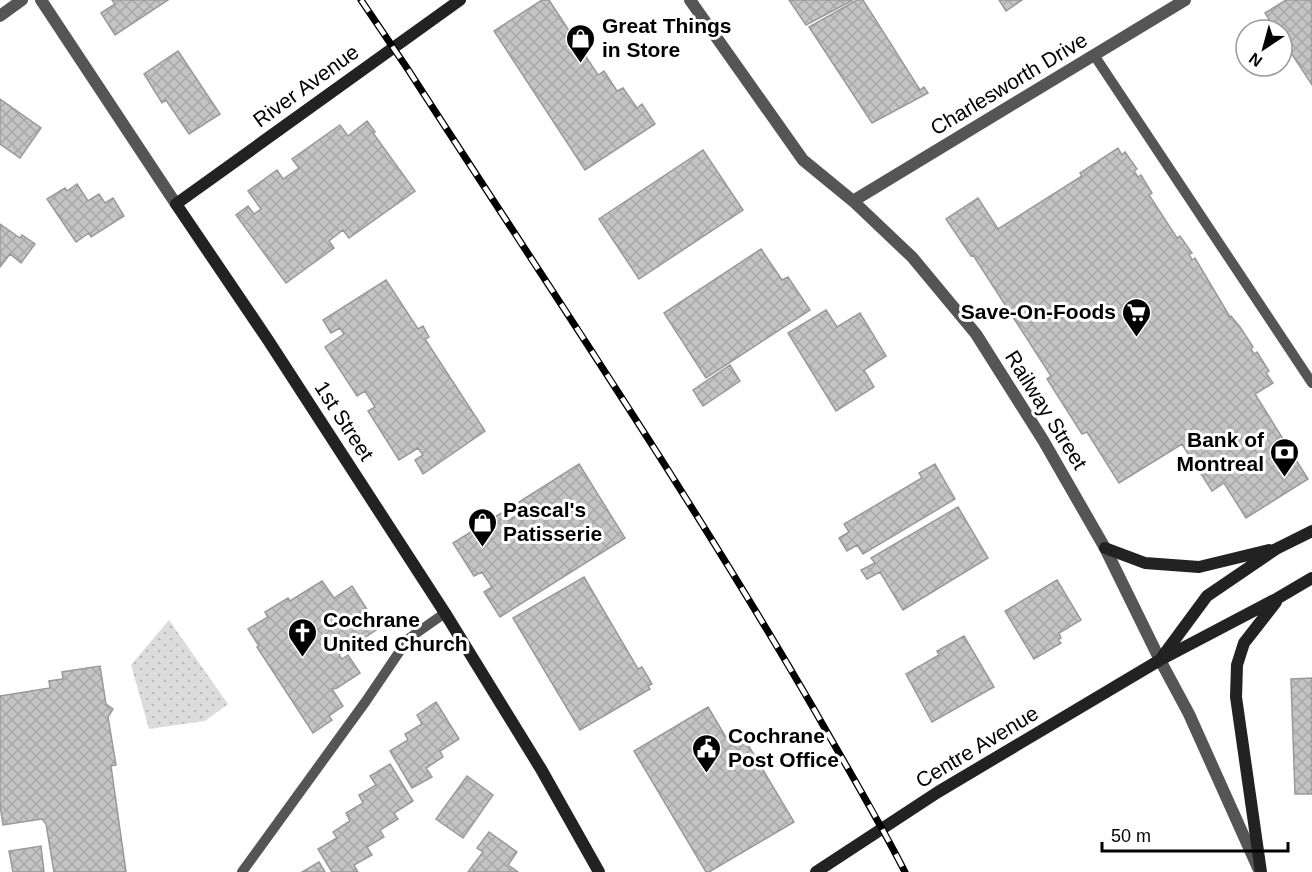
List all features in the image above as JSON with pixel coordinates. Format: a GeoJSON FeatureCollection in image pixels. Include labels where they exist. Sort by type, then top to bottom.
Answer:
{"type":"FeatureCollection","features":[{"type":"Feature","properties":{"kind":"main road","name":"River Avenue"},"geometry":{"type":"LineString","coordinates":[[176,204],[460,0]]}},
{"type":"Feature","properties":{"kind":"main road","name":"1st Street"},"geometry":{"type":"LineString","coordinates":[[176,204],[268,340],[445,614],[541,770],[598,872]]}},
{"type":"Feature","properties":{"kind":"main road","name":"Centre Avenue"},"geometry":{"type":"LineString","coordinates":[[1160,660],[1207,596],[1276,549],[1312,531]]}},
{"type":"Feature","properties":{"kind":"main road"},"geometry":{"type":"LineString","coordinates":[[1105,548],[1145,563],[1199,567],[1276,549]]}},
{"type":"Feature","properties":{"kind":"main road","name":"Centre Avenue"},"geometry":{"type":"LineString","coordinates":[[816,872],[938,792],[1160,660],[1312,578]]}},
{"type":"Feature","properties":{"kind":"main road"},"geometry":{"type":"LineString","coordinates":[[1260,872],[1236,686],[1238,665],[1245,643],[1278,598]]}},
{"type":"Feature","properties":{"kind":"street"},"geometry":{"type":"LineString","coordinates":[[0,16],[22,0]]}},
{"type":"Feature","properties":{"kind":"street","name":"1st Street"},"geometry":{"type":"LineString","coordinates":[[41,0],[176,204]]}},
{"type":"Feature","properties":{"kind":"street","name":"Railway Street"},"geometry":{"type":"LineString","coordinates":[[690,0],[803,160],[853,201],[912,257],[975,334],[1043,440],[1105,548],[1189,714],[1260,872]]}},
{"type":"Feature","properties":{"kind":"street","name":"Charlesworth Drive"},"geometry":{"type":"LineString","coordinates":[[853,201],[1185,0]]}},
{"type":"Feature","properties":{"kind":"lane"},"geometry":{"type":"LineString","coordinates":[[1094,55],[1312,383]]}},
{"type":"Feature","properties":{"kind":"lane"},"geometry":{"type":"LineString","coordinates":[[242,872],[408,639],[445,614]]}},
{"type":"Feature","properties":{"kind":"shaded area"},"geometry":{"type":"Polygon","coordinates":[[[169,620],[228,704],[205,721],[149,729],[131,665],[169,620]]]}},
{"type":"Feature","properties":{"kind":"building"},"geometry":{"type":"Polygon","coordinates":[[[112,0],[168,0],[115,35],[101,13],[115,4],[112,0]]]}},
{"type":"Feature","properties":{"kind":"building"},"geometry":{"type":"Polygon","coordinates":[[[542,0],[549,0],[598,75],[604,71],[617,91],[623,88],[637,108],[642,104],[655,124],[585,170],[494,31],[542,0]]]}},
{"type":"Feature","properties":{"kind":"building"},"geometry":{"type":"Polygon","coordinates":[[[789,0],[853,0],[806,25],[789,0]]]}},
{"type":"Feature","properties":{"kind":"building"},"geometry":{"type":"Polygon","coordinates":[[[857,0],[863,0],[920,90],[924,87],[928,93],[872,123],[809,27],[857,0]]]}},
{"type":"Feature","properties":{"kind":"building"},"geometry":{"type":"Polygon","coordinates":[[[999,0],[1022,0],[1006,11],[999,0]]]}},
{"type":"Feature","properties":{"kind":"building"},"geometry":{"type":"Polygon","coordinates":[[[1286,0],[1312,0],[1312,85],[1294,57],[1294,18],[1268,18],[1265,13],[1286,0]]]}},
{"type":"Feature","properties":{"kind":"building"},"geometry":{"type":"Polygon","coordinates":[[[178,51],[220,114],[189,134],[166,100],[162,103],[144,74],[178,51]]]}},
{"type":"Feature","properties":{"kind":"building"},"geometry":{"type":"Polygon","coordinates":[[[0,99],[41,128],[20,158],[0,144],[0,99]]]}},
{"type":"Feature","properties":{"kind":"building"},"geometry":{"type":"Polygon","coordinates":[[[367,121],[375,132],[373,133],[415,191],[349,238],[343,230],[329,241],[334,248],[286,283],[236,215],[248,206],[254,214],[261,209],[248,191],[277,170],[283,179],[299,168],[292,159],[340,125],[348,136],[367,121]]]}},
{"type":"Feature","properties":{"kind":"building","name":"Save-On-Foods"},"geometry":{"type":"Polygon","coordinates":[[[1118,148],[1122,155],[1125,152],[1137,169],[1134,171],[1138,177],[1141,175],[1152,193],[1149,195],[1177,238],[1180,236],[1192,253],[1189,254],[1192,260],[1195,258],[1230,317],[1240,327],[1253,347],[1251,349],[1254,354],[1257,352],[1269,371],[1266,373],[1273,383],[1255,394],[1308,479],[1246,518],[1224,483],[1212,491],[1182,444],[1119,483],[1087,432],[1082,434],[1047,379],[1051,376],[973,255],[971,256],[946,219],[978,198],[998,229],[1082,176],[1080,173],[1118,148]]]}},
{"type":"Feature","properties":{"kind":"building"},"geometry":{"type":"Polygon","coordinates":[[[703,150],[743,210],[639,279],[599,219],[703,150]]]}},
{"type":"Feature","properties":{"kind":"building"},"geometry":{"type":"Polygon","coordinates":[[[77,184],[88,201],[99,194],[105,203],[113,198],[124,216],[91,237],[89,233],[76,242],[47,199],[77,184]]]}},
{"type":"Feature","properties":{"kind":"building"},"geometry":{"type":"Polygon","coordinates":[[[0,224],[20,238],[22,235],[35,244],[21,263],[10,254],[0,267],[0,224]]]}},
{"type":"Feature","properties":{"kind":"building"},"geometry":{"type":"Polygon","coordinates":[[[761,249],[782,280],[788,277],[810,310],[706,378],[664,313],[761,249]]]}},
{"type":"Feature","properties":{"kind":"building"},"geometry":{"type":"Polygon","coordinates":[[[386,280],[418,329],[423,326],[429,337],[425,339],[485,431],[423,474],[415,460],[423,455],[418,448],[399,460],[368,411],[375,407],[365,391],[357,396],[325,347],[344,334],[340,328],[331,333],[323,320],[386,280]]]}},
{"type":"Feature","properties":{"kind":"building"},"geometry":{"type":"Polygon","coordinates":[[[826,310],[837,327],[860,313],[886,356],[864,370],[874,387],[836,411],[788,333],[826,310]]]}},
{"type":"Feature","properties":{"kind":"building"},"geometry":{"type":"Polygon","coordinates":[[[730,365],[740,381],[703,406],[693,390],[730,365]]]}},
{"type":"Feature","properties":{"kind":"building"},"geometry":{"type":"Polygon","coordinates":[[[579,464],[625,538],[500,617],[484,592],[492,587],[482,572],[474,576],[453,543],[503,512],[509,520],[524,511],[519,502],[579,464]]]}},
{"type":"Feature","properties":{"kind":"building"},"geometry":{"type":"Polygon","coordinates":[[[935,464],[955,499],[863,554],[857,545],[847,551],[839,538],[849,532],[844,524],[922,478],[919,473],[935,464]]]}},
{"type":"Feature","properties":{"kind":"building"},"geometry":{"type":"Polygon","coordinates":[[[958,507],[988,558],[903,610],[880,572],[867,579],[861,570],[875,563],[871,558],[958,507]]]}},
{"type":"Feature","properties":{"kind":"building"},"geometry":{"type":"Polygon","coordinates":[[[584,577],[638,669],[642,667],[652,684],[648,686],[650,689],[580,730],[513,618],[584,577]]]}},
{"type":"Feature","properties":{"kind":"building"},"geometry":{"type":"Polygon","coordinates":[[[1057,580],[1081,620],[1059,633],[1061,638],[1058,640],[1061,643],[1034,659],[1005,611],[1057,580]]]}},
{"type":"Feature","properties":{"kind":"building","name":"Cochrane United Church"},"geometry":{"type":"Polygon","coordinates":[[[322,581],[334,598],[352,586],[379,628],[339,655],[342,659],[348,655],[360,673],[332,689],[343,706],[329,716],[332,720],[313,733],[257,647],[259,646],[248,629],[268,617],[265,612],[288,598],[290,601],[322,581]]]}},
{"type":"Feature","properties":{"kind":"building"},"geometry":{"type":"Polygon","coordinates":[[[964,636],[994,687],[932,722],[906,674],[939,655],[937,651],[964,636]]]}},
{"type":"Feature","properties":{"kind":"building"},"geometry":{"type":"Polygon","coordinates":[[[100,666],[106,704],[113,709],[108,717],[116,765],[111,766],[126,872],[54,872],[46,824],[42,819],[3,825],[0,805],[0,696],[50,688],[49,681],[63,679],[62,672],[100,666]]]}},
{"type":"Feature","properties":{"kind":"building"},"geometry":{"type":"Polygon","coordinates":[[[1312,678],[1312,794],[1295,794],[1291,679],[1312,678]]]}},
{"type":"Feature","properties":{"kind":"building"},"geometry":{"type":"Polygon","coordinates":[[[436,702],[459,739],[440,751],[443,757],[426,768],[432,777],[412,788],[390,751],[408,740],[405,734],[422,724],[417,715],[436,702]]]}},
{"type":"Feature","properties":{"kind":"building","name":"Cochrane Post Office"},"geometry":{"type":"Polygon","coordinates":[[[708,707],[731,746],[744,738],[794,822],[706,872],[634,751],[708,707]]]}},
{"type":"Feature","properties":{"kind":"building"},"geometry":{"type":"Polygon","coordinates":[[[390,764],[413,801],[394,813],[398,819],[380,830],[384,837],[367,847],[372,855],[354,865],[358,872],[332,872],[318,849],[337,838],[333,832],[350,821],[346,813],[363,803],[359,795],[376,785],[370,776],[390,764]]]}},
{"type":"Feature","properties":{"kind":"building"},"geometry":{"type":"Polygon","coordinates":[[[467,776],[493,795],[463,838],[436,819],[467,776]]]}},
{"type":"Feature","properties":{"kind":"building"},"geometry":{"type":"Polygon","coordinates":[[[489,832],[517,852],[508,865],[518,872],[468,872],[483,852],[477,848],[489,832]]]}},
{"type":"Feature","properties":{"kind":"building"},"geometry":{"type":"Polygon","coordinates":[[[41,846],[44,872],[13,872],[9,851],[41,846]]]}},
{"type":"Feature","properties":{"kind":"building"},"geometry":{"type":"Polygon","coordinates":[[[319,862],[325,872],[302,872],[319,862]]]}},
{"type":"Feature","properties":{"kind":"railway"},"geometry":{"type":"LineString","coordinates":[[361,0],[564,309],[717,548],[815,711],[905,872]]}},
{"type":"Feature","properties":{"kind":"place","name":"Great Things in Store"},"geometry":{"type":"Point","coordinates":[581,64]}},
{"type":"Feature","properties":{"kind":"place","name":"Save-On-Foods"},"geometry":{"type":"Point","coordinates":[1137,338]}},
{"type":"Feature","properties":{"kind":"place","name":"Bank of Montreal"},"geometry":{"type":"Point","coordinates":[1285,478]}},
{"type":"Feature","properties":{"kind":"place","name":"Pascal's Patisserie"},"geometry":{"type":"Point","coordinates":[482,548]}},
{"type":"Feature","properties":{"kind":"place","name":"Cochrane United Church"},"geometry":{"type":"Point","coordinates":[302,658]}},
{"type":"Feature","properties":{"kind":"place","name":"Cochrane Post Office"},"geometry":{"type":"Point","coordinates":[707,774]}}]}
